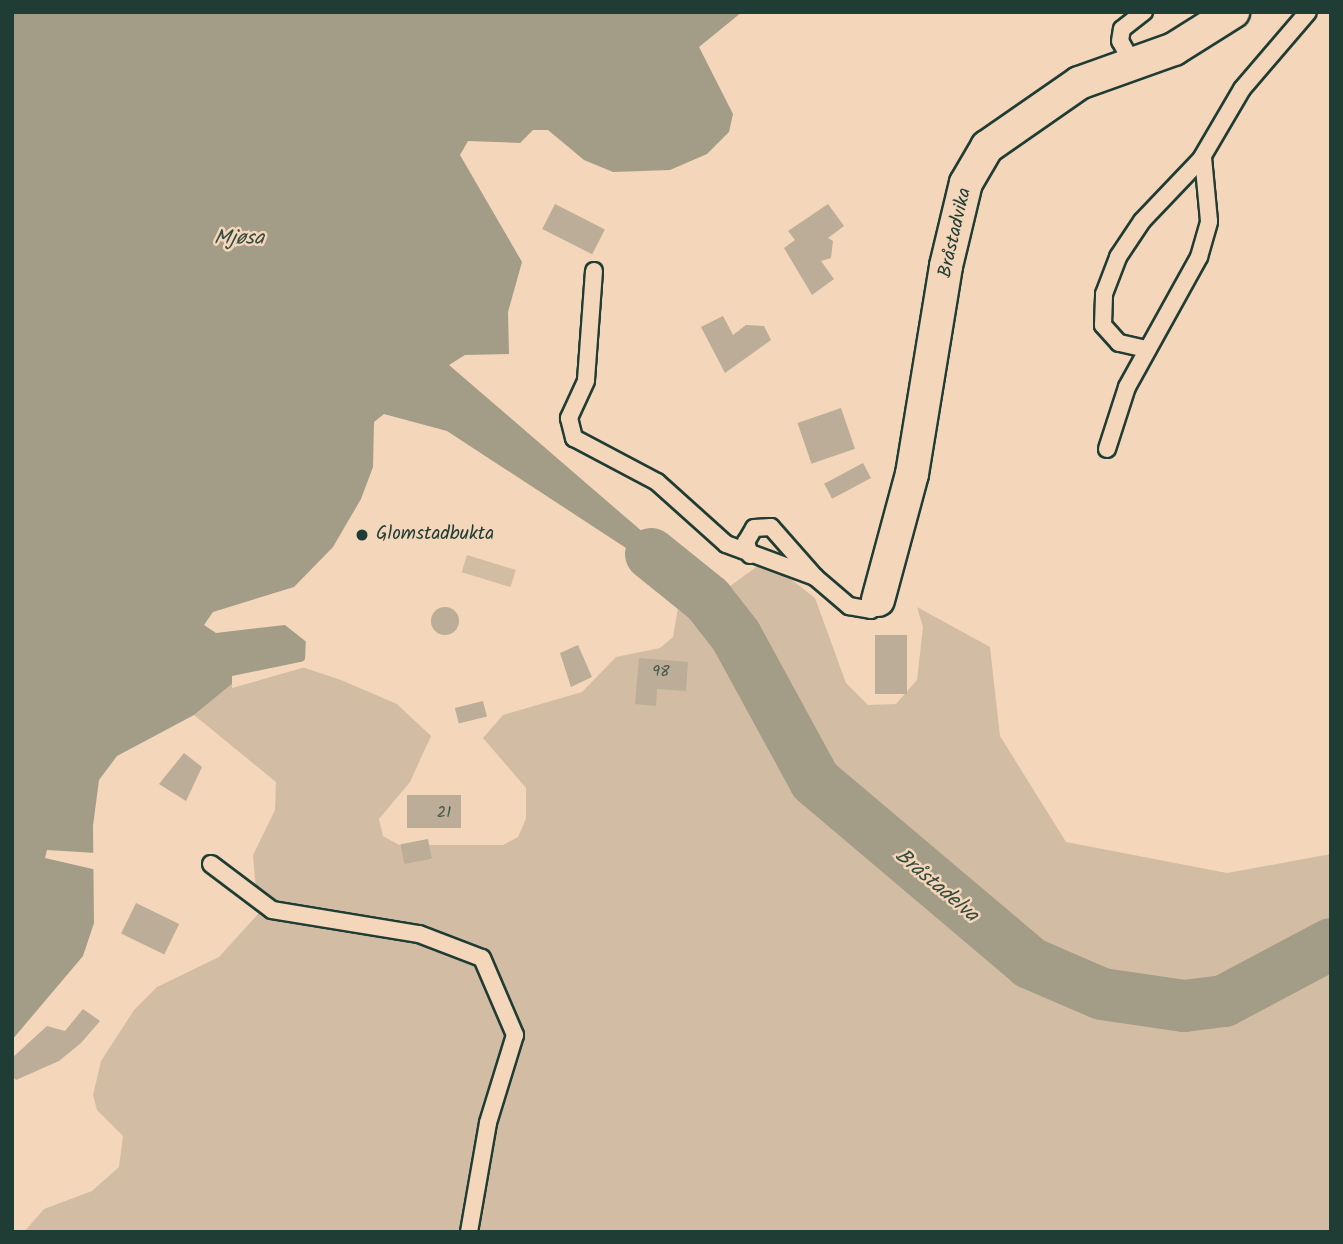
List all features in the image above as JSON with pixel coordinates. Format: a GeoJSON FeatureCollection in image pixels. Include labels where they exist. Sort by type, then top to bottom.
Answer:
{"type":"FeatureCollection","features":[{"type":"Feature","properties":{"kind":"street","name":"Bråstadvika"},"geometry":{"type":"LineString","coordinates":[[878,600],[912,474],[966,183],[986,147],[1015,122],[1079,83],[1174,48],[1233,12]]}},
{"type":"Feature","properties":{"kind":"lane"},"geometry":{"type":"LineString","coordinates":[[1133,64],[1120,41],[1122,29],[1144,12]]}},
{"type":"Feature","properties":{"kind":"lane"},"geometry":{"type":"LineString","coordinates":[[1146,349],[1110,336],[1101,315],[1104,294],[1127,239],[1203,157],[1242,89],[1308,12]]}},
{"type":"Feature","properties":{"kind":"lane"},"geometry":{"type":"LineString","coordinates":[[1107,449],[1146,349],[1206,235],[1203,157]]}},
{"type":"Feature","properties":{"kind":"lane"},"geometry":{"type":"LineString","coordinates":[[594,271],[586,381],[569,418],[574,438],[657,482],[694,519],[750,555],[815,577]]}},
{"type":"Feature","properties":{"kind":"lane"},"geometry":{"type":"LineString","coordinates":[[750,555],[746,542],[754,528],[771,527],[815,577],[849,606],[871,610],[878,600]]}},
{"type":"Feature","properties":{"kind":"lane"},"geometry":{"type":"LineString","coordinates":[[211,864],[272,911],[419,934],[482,958],[515,1035],[488,1123],[469,1232]]}},
{"type":"Feature","properties":{"kind":"shaded area"},"geometry":{"type":"Polygon","coordinates":[[[659,546],[698,577],[726,589],[759,565],[775,567],[815,598],[846,683],[868,705],[896,704],[917,680],[923,627],[917,607],[990,647],[1000,736],[1066,842],[1227,873],[1331,854],[1331,1232],[24,1232],[44,1209],[92,1191],[119,1167],[123,1136],[97,1110],[93,1095],[101,1061],[134,1010],[157,987],[219,957],[258,914],[253,855],[275,810],[276,782],[194,715],[233,683],[299,666],[341,680],[397,704],[431,736],[410,782],[379,819],[383,836],[399,845],[503,845],[518,837],[526,819],[526,788],[483,738],[503,715],[582,692],[616,657],[660,648],[673,637],[678,608],[649,563],[659,546]]]}},
{"type":"Feature","properties":{"kind":"shaded area"},"geometry":{"type":"Polygon","coordinates":[[[467,555],[516,570],[511,587],[462,572],[467,555]]]}},
{"type":"Feature","properties":{"kind":"water","name":"Mjøsa"},"geometry":{"type":"Polygon","coordinates":[[[12,12],[742,12],[699,47],[733,114],[729,132],[707,154],[670,170],[613,172],[584,160],[548,130],[533,130],[520,143],[468,141],[460,155],[522,262],[508,312],[509,354],[465,355],[449,365],[659,546],[649,563],[447,431],[384,414],[374,422],[373,467],[361,499],[333,547],[294,587],[213,612],[204,625],[216,633],[285,625],[309,644],[306,658],[299,666],[233,683],[194,715],[117,756],[99,780],[93,826],[94,923],[83,956],[12,1040],[12,12]]]}},
{"type":"Feature","properties":{"kind":"pier"},"geometry":{"type":"Polygon","coordinates":[[[306,634],[313,644],[309,660],[302,668],[232,688],[232,676],[305,661],[306,634]]]}},
{"type":"Feature","properties":{"kind":"pier"},"geometry":{"type":"Polygon","coordinates":[[[47,850],[96,853],[97,870],[45,858],[47,850]]]}},
{"type":"Feature","properties":{"kind":"building"},"geometry":{"type":"Polygon","coordinates":[[[555,204],[605,229],[592,254],[542,229],[555,204]]]}},
{"type":"Feature","properties":{"kind":"building"},"geometry":{"type":"Polygon","coordinates":[[[828,204],[844,226],[828,238],[833,241],[831,258],[821,261],[834,279],[812,295],[784,248],[795,240],[788,231],[828,204]]]}},
{"type":"Feature","properties":{"kind":"building"},"geometry":{"type":"Polygon","coordinates":[[[723,316],[733,335],[746,325],[764,326],[771,340],[725,373],[701,327],[723,316]]]}},
{"type":"Feature","properties":{"kind":"building"},"geometry":{"type":"Polygon","coordinates":[[[841,408],[855,449],[812,464],[798,423],[841,408]]]}},
{"type":"Feature","properties":{"kind":"building"},"geometry":{"type":"Polygon","coordinates":[[[863,463],[871,478],[832,499],[824,484],[863,463]]]}},
{"type":"Feature","properties":{"kind":"building"},"geometry":{"type":"Polygon","coordinates":[[[445,607],[455,611],[459,621],[455,631],[445,635],[435,631],[431,621],[435,611],[445,607]]]}},
{"type":"Feature","properties":{"kind":"building"},"geometry":{"type":"Polygon","coordinates":[[[875,635],[907,635],[907,694],[875,694],[875,635]]]}},
{"type":"Feature","properties":{"kind":"building"},"geometry":{"type":"Polygon","coordinates":[[[578,645],[592,677],[571,687],[560,653],[578,645]]]}},
{"type":"Feature","properties":{"kind":"building"},"geometry":{"type":"Polygon","coordinates":[[[639,658],[688,662],[686,691],[657,689],[656,706],[635,704],[639,658]]]}},
{"type":"Feature","properties":{"kind":"building"},"geometry":{"type":"Polygon","coordinates":[[[483,701],[487,717],[459,724],[455,708],[483,701]]]}},
{"type":"Feature","properties":{"kind":"building"},"geometry":{"type":"Polygon","coordinates":[[[184,753],[202,767],[186,801],[159,784],[184,753]]]}},
{"type":"Feature","properties":{"kind":"building"},"geometry":{"type":"Polygon","coordinates":[[[407,795],[461,795],[461,828],[407,828],[407,795]]]}},
{"type":"Feature","properties":{"kind":"building"},"geometry":{"type":"Polygon","coordinates":[[[428,839],[432,859],[404,864],[401,844],[428,839]]]}},
{"type":"Feature","properties":{"kind":"building"},"geometry":{"type":"Polygon","coordinates":[[[136,903],[179,924],[164,955],[121,934],[136,903]]]}},
{"type":"Feature","properties":{"kind":"building"},"geometry":{"type":"Polygon","coordinates":[[[83,1009],[100,1021],[81,1043],[59,1061],[16,1080],[12,1076],[12,1058],[47,1026],[65,1031],[83,1009]]]}},
{"type":"Feature","properties":{"kind":"waterway","name":"Bråstadelva"},"geometry":{"type":"LineString","coordinates":[[651,554],[708,600],[736,636],[815,781],[1030,963],[1102,994],[1184,1006],[1224,1001],[1331,944]]}},
{"type":"Feature","properties":{"kind":"place","name":"Glomstadbukta"},"geometry":{"type":"Point","coordinates":[362,535]}}]}
